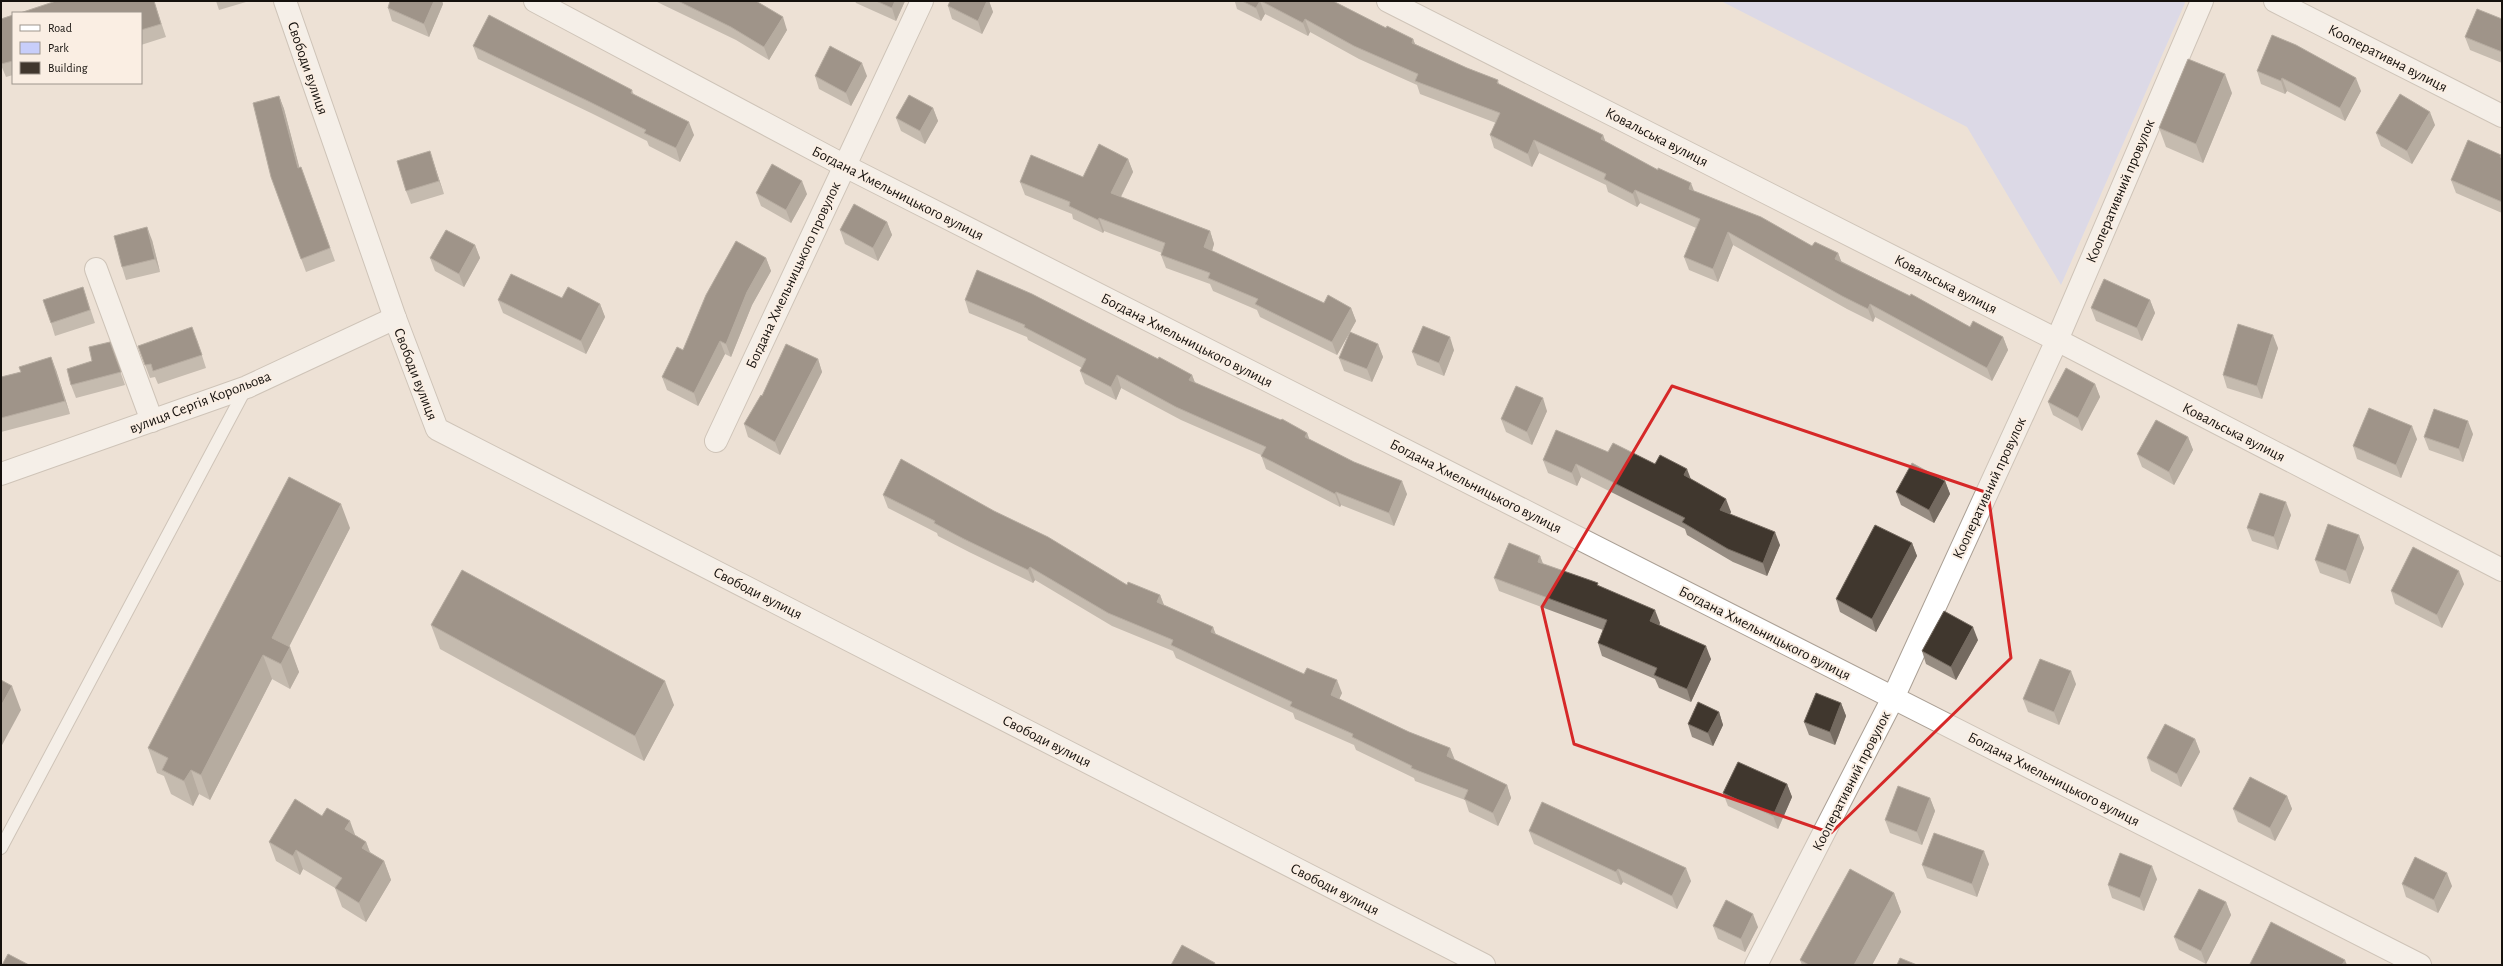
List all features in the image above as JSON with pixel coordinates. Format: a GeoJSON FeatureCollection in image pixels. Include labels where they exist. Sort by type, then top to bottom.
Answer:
{"type":"FeatureCollection","features":[{"type":"Feature","properties":{"kind":"street","name":"Свободи вулиця"},"geometry":{"type":"LineString","coordinates":[[285,1],[395,318],[436,429],[1484,965]]}},
{"type":"Feature","properties":{"kind":"street","name":"Богдана Хмельницького вулиця"},"geometry":{"type":"LineString","coordinates":[[535,1],[844,166],[2420,965]]}},
{"type":"Feature","properties":{"kind":"street","name":"Богдана Хмельницького провулок"},"geometry":{"type":"LineString","coordinates":[[716,441],[922,1]]}},
{"type":"Feature","properties":{"kind":"street","name":"Ковальська вулиця"},"geometry":{"type":"LineString","coordinates":[[1388,1],[2057,340],[2502,570]]}},
{"type":"Feature","properties":{"kind":"street","name":"Кооперативний провулок"},"geometry":{"type":"LineString","coordinates":[[1756,965],[1893,698],[2057,340],[2202,1]]}},
{"type":"Feature","properties":{"kind":"street","name":"Кооперативна вулиця"},"geometry":{"type":"LineString","coordinates":[[2275,1],[2502,116]]}},
{"type":"Feature","properties":{"kind":"street"},"geometry":{"type":"LineString","coordinates":[[96,269],[152,421]]}},
{"type":"Feature","properties":{"kind":"street","name":"вулиця Сергія Корольова"},"geometry":{"type":"LineString","coordinates":[[1,474],[247,387],[395,318]]}},
{"type":"Feature","properties":{"kind":"lane"},"geometry":{"type":"LineString","coordinates":[[1,848],[247,387]]}},
{"type":"Feature","properties":{"kind":"highlighted area"},"geometry":{"type":"Polygon","coordinates":[[[1672,386],[1988,493],[2011,658],[1831,833],[1574,744],[1542,607],[1672,386]]]}},
{"type":"Feature","properties":{"kind":"green space"},"geometry":{"type":"Polygon","coordinates":[[[1721,1],[2184,1],[2185,3],[2061,285],[1967,127],[1721,1]]]}},
{"type":"Feature","properties":{"kind":"building"},"geometry":{"type":"Polygon","coordinates":[[[56,1],[154,1],[161,24],[142,30],[142,12],[23,12],[56,1]]]}},
{"type":"Feature","properties":{"kind":"building"},"geometry":{"type":"Polygon","coordinates":[[[390,1],[434,1],[424,24],[388,8],[390,1]]]}},
{"type":"Feature","properties":{"kind":"building"},"geometry":{"type":"Polygon","coordinates":[[[678,1],[756,1],[783,17],[764,47],[731,27],[678,1]]]}},
{"type":"Feature","properties":{"kind":"building"},"geometry":{"type":"Polygon","coordinates":[[[876,1],[895,1],[892,8],[876,1]]]}},
{"type":"Feature","properties":{"kind":"building"},"geometry":{"type":"Polygon","coordinates":[[[950,1],[987,1],[978,21],[948,6],[950,1]]]}},
{"type":"Feature","properties":{"kind":"building"},"geometry":{"type":"Polygon","coordinates":[[[1242,1],[1260,1],[1256,8],[1242,1]]]}},
{"type":"Feature","properties":{"kind":"building"},"geometry":{"type":"Polygon","coordinates":[[[1261,1],[1333,1],[1386,28],[1387,26],[1413,39],[1412,43],[1467,68],[1498,80],[1497,83],[1603,135],[1601,139],[1658,170],[1658,168],[1691,183],[1689,189],[1761,217],[1812,246],[1815,242],[1838,253],[1835,259],[1910,296],[1911,294],[1970,327],[1973,321],[2003,337],[1987,368],[1870,304],[1868,309],[1842,296],[1728,232],[1713,269],[1684,257],[1700,219],[1635,190],[1633,194],[1604,179],[1606,174],[1534,140],[1528,154],[1490,135],[1500,113],[1415,81],[1418,74],[1354,46],[1305,19],[1303,23],[1261,1]]]}},
{"type":"Feature","properties":{"kind":"building"},"geometry":{"type":"Polygon","coordinates":[[[2477,9],[2502,19],[2502,52],[2465,37],[2477,9]]]}},
{"type":"Feature","properties":{"kind":"building"},"geometry":{"type":"Polygon","coordinates":[[[12,15],[12,61],[1,64],[1,19],[12,15]]]}},
{"type":"Feature","properties":{"kind":"building"},"geometry":{"type":"Polygon","coordinates":[[[489,15],[632,90],[631,93],[689,122],[676,148],[644,133],[646,130],[473,46],[489,15]]]}},
{"type":"Feature","properties":{"kind":"building"},"geometry":{"type":"Polygon","coordinates":[[[2272,35],[2296,45],[2356,78],[2340,108],[2282,78],[2281,81],[2257,71],[2272,35]]]}},
{"type":"Feature","properties":{"kind":"building"},"geometry":{"type":"Polygon","coordinates":[[[830,46],[862,63],[846,93],[815,76],[830,46]]]}},
{"type":"Feature","properties":{"kind":"building"},"geometry":{"type":"Polygon","coordinates":[[[2188,59],[2225,74],[2196,144],[2159,128],[2188,59]]]}},
{"type":"Feature","properties":{"kind":"building"},"geometry":{"type":"Polygon","coordinates":[[[2400,94],[2430,112],[2407,151],[2376,133],[2400,94]]]}},
{"type":"Feature","properties":{"kind":"building"},"geometry":{"type":"Polygon","coordinates":[[[909,95],[933,108],[920,131],[896,118],[909,95]]]}},
{"type":"Feature","properties":{"kind":"building"},"geometry":{"type":"Polygon","coordinates":[[[279,96],[298,168],[301,167],[330,248],[301,259],[271,177],[253,103],[279,96]]]}},
{"type":"Feature","properties":{"kind":"building"},"geometry":{"type":"Polygon","coordinates":[[[2468,140],[2501,155],[2502,202],[2451,180],[2468,140]]]}},
{"type":"Feature","properties":{"kind":"building"},"geometry":{"type":"Polygon","coordinates":[[[1099,144],[1128,159],[1111,193],[1210,231],[1204,247],[1324,303],[1328,295],[1351,308],[1332,342],[1255,304],[1258,299],[1208,278],[1210,273],[1161,255],[1165,243],[1099,218],[1098,220],[1069,206],[1070,202],[1020,182],[1031,155],[1083,177],[1099,144]]]}},
{"type":"Feature","properties":{"kind":"building"},"geometry":{"type":"Polygon","coordinates":[[[430,151],[439,181],[406,191],[397,161],[430,151]]]}},
{"type":"Feature","properties":{"kind":"building"},"geometry":{"type":"Polygon","coordinates":[[[772,164],[802,181],[786,210],[756,193],[772,164]]]}},
{"type":"Feature","properties":{"kind":"building"},"geometry":{"type":"Polygon","coordinates":[[[854,204],[887,222],[873,248],[840,230],[854,204]]]}},
{"type":"Feature","properties":{"kind":"building"},"geometry":{"type":"Polygon","coordinates":[[[147,227],[155,259],[122,267],[114,236],[147,227]]]}},
{"type":"Feature","properties":{"kind":"building"},"geometry":{"type":"Polygon","coordinates":[[[446,230],[475,245],[459,274],[430,258],[446,230]]]}},
{"type":"Feature","properties":{"kind":"building"},"geometry":{"type":"Polygon","coordinates":[[[736,241],[766,258],[747,292],[726,344],[720,341],[694,393],[662,377],[677,347],[683,350],[706,295],[736,241]]]}},
{"type":"Feature","properties":{"kind":"building"},"geometry":{"type":"Polygon","coordinates":[[[977,270],[1032,294],[1158,359],[1159,357],[1192,375],[1189,380],[1281,420],[1282,419],[1307,433],[1305,437],[1354,462],[1402,481],[1389,513],[1336,492],[1335,494],[1261,456],[1266,447],[1176,407],[1117,375],[1111,387],[1080,371],[1086,359],[1024,327],[1025,325],[965,300],[977,270]]]}},
{"type":"Feature","properties":{"kind":"building"},"geometry":{"type":"Polygon","coordinates":[[[511,274],[562,298],[568,287],[600,304],[581,341],[498,300],[511,274]]]}},
{"type":"Feature","properties":{"kind":"building"},"geometry":{"type":"Polygon","coordinates":[[[2104,279],[2150,300],[2137,328],[2091,308],[2104,279]]]}},
{"type":"Feature","properties":{"kind":"building"},"geometry":{"type":"Polygon","coordinates":[[[83,287],[90,310],[51,323],[43,300],[83,287]]]}},
{"type":"Feature","properties":{"kind":"building"},"geometry":{"type":"Polygon","coordinates":[[[2238,324],[2273,335],[2257,386],[2223,375],[2238,324]]]}},
{"type":"Feature","properties":{"kind":"building"},"geometry":{"type":"Polygon","coordinates":[[[1423,326],[1450,337],[1439,363],[1412,352],[1423,326]]]}},
{"type":"Feature","properties":{"kind":"building"},"geometry":{"type":"Polygon","coordinates":[[[192,327],[202,355],[153,371],[151,364],[145,365],[138,346],[192,327]]]}},
{"type":"Feature","properties":{"kind":"building"},"geometry":{"type":"Polygon","coordinates":[[[1350,332],[1378,344],[1367,369],[1339,358],[1350,332]]]}},
{"type":"Feature","properties":{"kind":"building"},"geometry":{"type":"Polygon","coordinates":[[[110,342],[121,372],[71,385],[67,369],[92,361],[89,347],[110,342]]]}},
{"type":"Feature","properties":{"kind":"building"},"geometry":{"type":"Polygon","coordinates":[[[786,344],[818,359],[775,442],[744,424],[761,395],[762,396],[786,344]]]}},
{"type":"Feature","properties":{"kind":"building"},"geometry":{"type":"Polygon","coordinates":[[[51,357],[65,401],[1,418],[1,377],[21,372],[19,367],[51,357]]]}},
{"type":"Feature","properties":{"kind":"building"},"geometry":{"type":"Polygon","coordinates":[[[2066,368],[2095,384],[2078,418],[2048,402],[2066,368]]]}},
{"type":"Feature","properties":{"kind":"building"},"geometry":{"type":"Polygon","coordinates":[[[1516,386],[1543,398],[1527,432],[1501,419],[1516,386]]]}},
{"type":"Feature","properties":{"kind":"building"},"geometry":{"type":"Polygon","coordinates":[[[2369,408],[2412,426],[2396,465],[2353,446],[2369,408]]]}},
{"type":"Feature","properties":{"kind":"building"},"geometry":{"type":"Polygon","coordinates":[[[2434,409],[2468,421],[2459,449],[2424,437],[2434,409]]]}},
{"type":"Feature","properties":{"kind":"building"},"geometry":{"type":"Polygon","coordinates":[[[2156,420],[2188,437],[2169,472],[2137,454],[2156,420]]]}},
{"type":"Feature","properties":{"kind":"building"},"geometry":{"type":"Polygon","coordinates":[[[1556,430],[1608,452],[1613,443],[1655,464],[1660,455],[1687,469],[1684,475],[1726,499],[1720,510],[1775,532],[1763,563],[1728,549],[1682,522],[1685,518],[1576,464],[1572,473],[1543,460],[1556,430]]]}},
{"type":"Feature","properties":{"kind":"building"},"geometry":{"type":"Polygon","coordinates":[[[901,459],[994,511],[1048,537],[1127,585],[1128,582],[1160,595],[1157,602],[1213,627],[1211,632],[1304,674],[1307,668],[1337,680],[1331,695],[1409,732],[1450,748],[1447,756],[1507,785],[1493,813],[1464,799],[1468,790],[1411,768],[1412,766],[1352,737],[1353,734],[1290,706],[1292,702],[1171,645],[1173,640],[1108,613],[1030,567],[1028,570],[964,539],[934,523],[935,521],[883,495],[901,459]]]}},
{"type":"Feature","properties":{"kind":"building"},"geometry":{"type":"Polygon","coordinates":[[[1912,463],[1945,481],[1929,510],[1896,492],[1912,463]]]}},
{"type":"Feature","properties":{"kind":"building"},"geometry":{"type":"Polygon","coordinates":[[[289,477],[341,504],[272,638],[290,647],[281,664],[263,655],[201,775],[191,770],[184,781],[162,770],[168,758],[148,748],[289,477]]]}},
{"type":"Feature","properties":{"kind":"building"},"geometry":{"type":"Polygon","coordinates":[[[2260,493],[2286,502],[2274,537],[2247,528],[2260,493]]]}},
{"type":"Feature","properties":{"kind":"building"},"geometry":{"type":"Polygon","coordinates":[[[2328,524],[2359,535],[2346,571],[2315,560],[2328,524]]]}},
{"type":"Feature","properties":{"kind":"building"},"geometry":{"type":"Polygon","coordinates":[[[1875,525],[1912,543],[1872,619],[1836,599],[1875,525]]]}},
{"type":"Feature","properties":{"kind":"building"},"geometry":{"type":"Polygon","coordinates":[[[1509,543],[1540,556],[1538,562],[1598,583],[1597,585],[1655,610],[1650,621],[1706,646],[1687,689],[1654,675],[1657,668],[1598,643],[1607,620],[1494,578],[1509,543]]]}},
{"type":"Feature","properties":{"kind":"building"},"geometry":{"type":"Polygon","coordinates":[[[2413,547],[2459,571],[2437,615],[2391,591],[2413,547]]]}},
{"type":"Feature","properties":{"kind":"building"},"geometry":{"type":"Polygon","coordinates":[[[462,570],[665,681],[635,736],[431,625],[462,570]]]}},
{"type":"Feature","properties":{"kind":"building"},"geometry":{"type":"Polygon","coordinates":[[[1944,611],[1973,627],[1951,667],[1922,651],[1944,611]]]}},
{"type":"Feature","properties":{"kind":"building"},"geometry":{"type":"Polygon","coordinates":[[[2040,659],[2071,671],[2054,712],[2023,699],[2040,659]]]}},
{"type":"Feature","properties":{"kind":"building"},"geometry":{"type":"Polygon","coordinates":[[[1,680],[12,686],[1,706],[1,680]]]}},
{"type":"Feature","properties":{"kind":"building"},"geometry":{"type":"Polygon","coordinates":[[[1816,693],[1841,703],[1830,732],[1804,722],[1816,693]]]}},
{"type":"Feature","properties":{"kind":"building"},"geometry":{"type":"Polygon","coordinates":[[[1698,702],[1719,712],[1708,733],[1688,724],[1698,702]]]}},
{"type":"Feature","properties":{"kind":"building"},"geometry":{"type":"Polygon","coordinates":[[[2165,724],[2195,739],[2177,774],[2147,758],[2165,724]]]}},
{"type":"Feature","properties":{"kind":"building"},"geometry":{"type":"Polygon","coordinates":[[[1738,762],[1787,784],[1773,816],[1723,793],[1738,762]]]}},
{"type":"Feature","properties":{"kind":"building"},"geometry":{"type":"Polygon","coordinates":[[[2250,777],[2287,796],[2270,828],[2233,809],[2250,777]]]}},
{"type":"Feature","properties":{"kind":"building"},"geometry":{"type":"Polygon","coordinates":[[[1898,786],[1930,798],[1917,832],[1885,820],[1898,786]]]}},
{"type":"Feature","properties":{"kind":"building"},"geometry":{"type":"Polygon","coordinates":[[[295,799],[322,816],[327,808],[350,821],[345,829],[366,842],[362,848],[384,861],[359,903],[335,888],[342,878],[296,850],[293,856],[269,842],[295,799]]]}},
{"type":"Feature","properties":{"kind":"building"},"geometry":{"type":"Polygon","coordinates":[[[1542,802],[1686,868],[1672,896],[1618,869],[1616,872],[1529,831],[1542,802]]]}},
{"type":"Feature","properties":{"kind":"building"},"geometry":{"type":"Polygon","coordinates":[[[1934,833],[1984,851],[1972,884],[1922,865],[1934,833]]]}},
{"type":"Feature","properties":{"kind":"building"},"geometry":{"type":"Polygon","coordinates":[[[2120,853],[2152,866],[2140,898],[2108,885],[2120,853]]]}},
{"type":"Feature","properties":{"kind":"building"},"geometry":{"type":"Polygon","coordinates":[[[2415,857],[2447,873],[2434,900],[2402,884],[2415,857]]]}},
{"type":"Feature","properties":{"kind":"building"},"geometry":{"type":"Polygon","coordinates":[[[1850,869],[1894,893],[1854,965],[1809,965],[1800,960],[1850,869]]]}},
{"type":"Feature","properties":{"kind":"building"},"geometry":{"type":"Polygon","coordinates":[[[2199,889],[2226,902],[2201,951],[2174,937],[2199,889]]]}},
{"type":"Feature","properties":{"kind":"building"},"geometry":{"type":"Polygon","coordinates":[[[1726,900],[1753,914],[1741,939],[1713,926],[1726,900]]]}},
{"type":"Feature","properties":{"kind":"building"},"geometry":{"type":"Polygon","coordinates":[[[2271,922],[2345,960],[2342,965],[2250,964],[2271,922]]]}},
{"type":"Feature","properties":{"kind":"building"},"geometry":{"type":"Polygon","coordinates":[[[1182,945],[1215,963],[1214,965],[1171,965],[1182,945]]]}},
{"type":"Feature","properties":{"kind":"building"},"geometry":{"type":"Polygon","coordinates":[[[8,954],[29,965],[2,965],[8,954]]]}},
{"type":"Feature","properties":{"kind":"building"},"geometry":{"type":"Polygon","coordinates":[[[1900,958],[1917,965],[1897,965],[1900,958]]]}}]}
